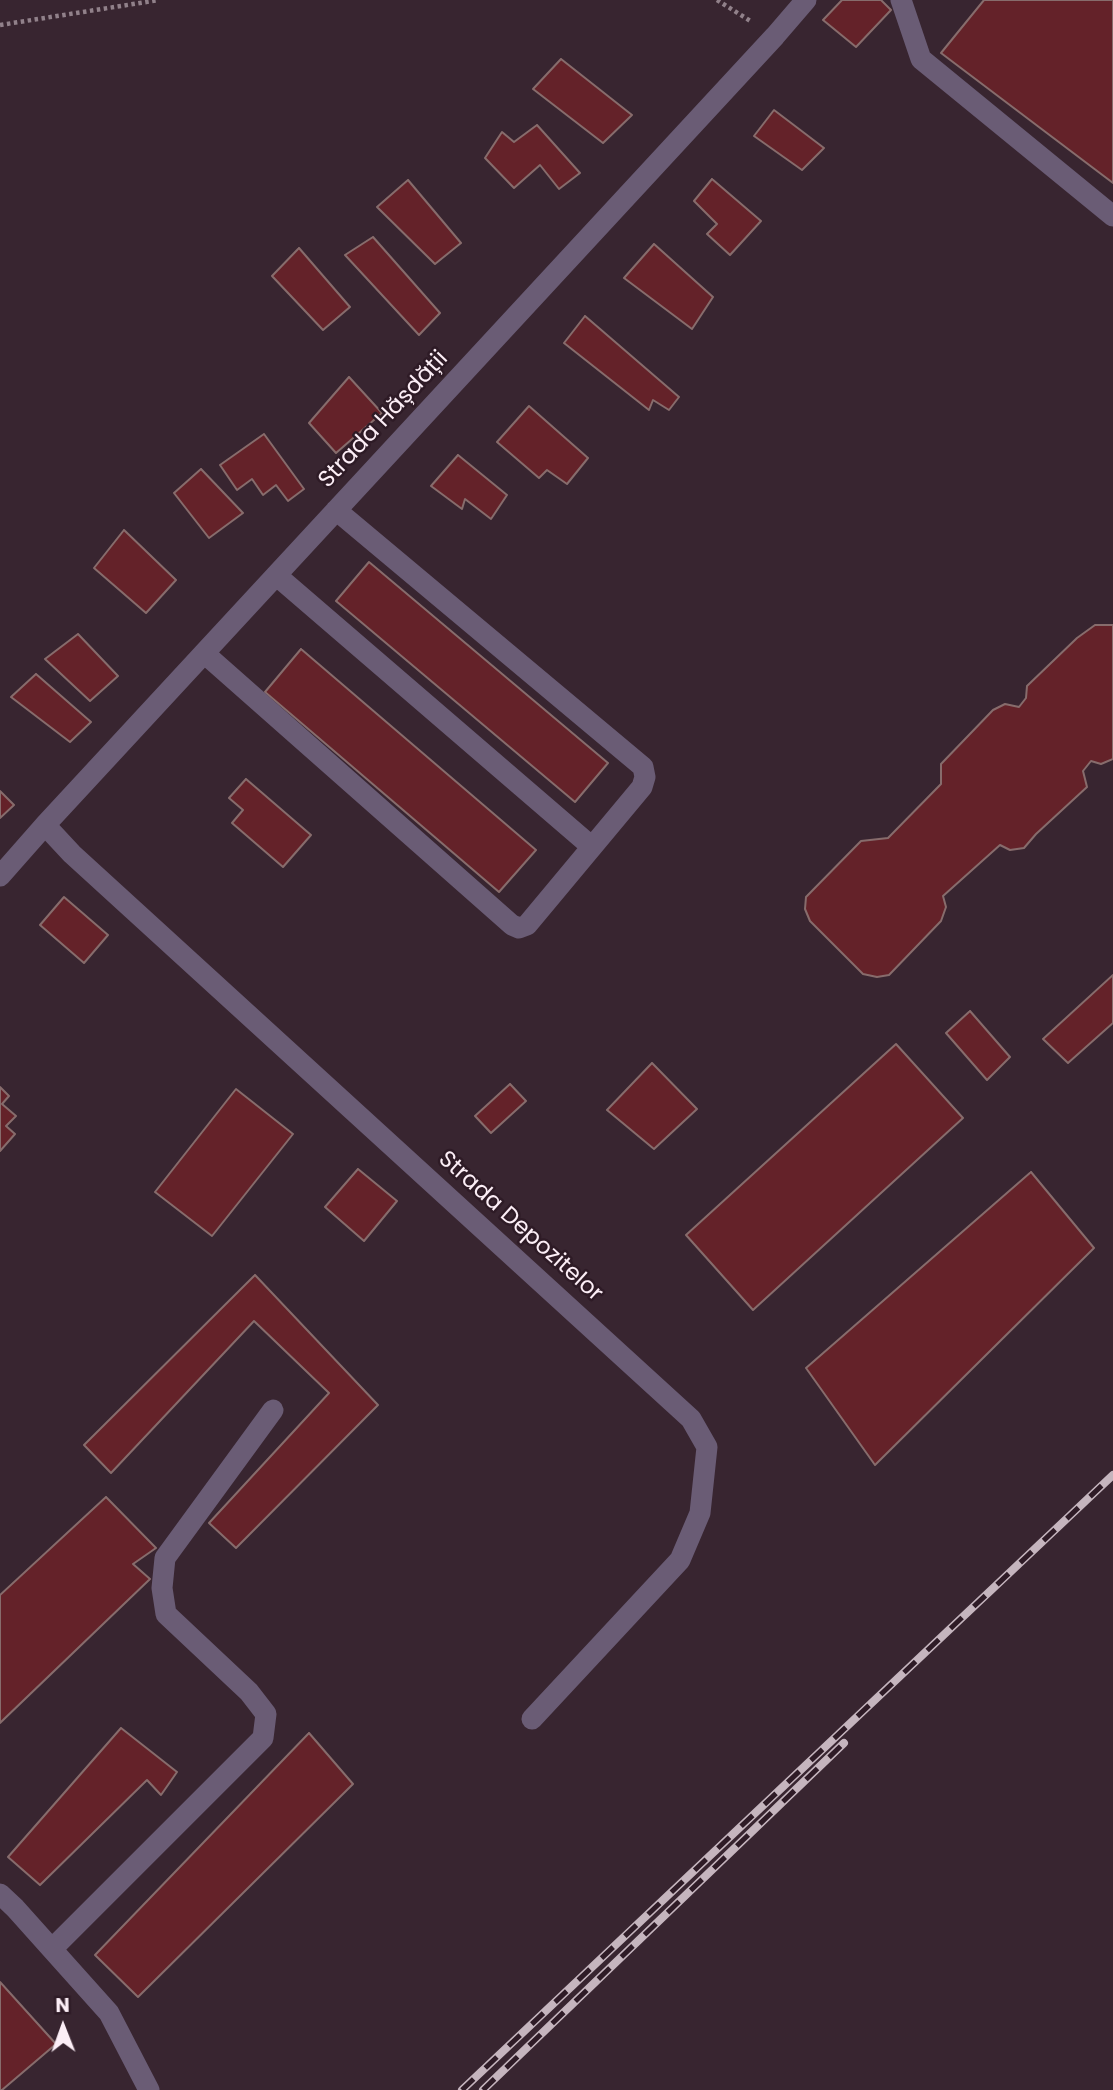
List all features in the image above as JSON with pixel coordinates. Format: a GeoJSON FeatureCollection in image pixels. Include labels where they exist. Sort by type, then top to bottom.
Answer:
{"type":"FeatureCollection","features":[{"type":"Feature","properties":{"kind":"street","name":"Strada Hășdății"},"geometry":{"type":"LineString","coordinates":[[0,876],[806,0]]}},
{"type":"Feature","properties":{"kind":"street"},"geometry":{"type":"LineString","coordinates":[[901,0],[921,59],[1113,216]]}},
{"type":"Feature","properties":{"kind":"street"},"geometry":{"type":"LineString","coordinates":[[204,653],[512,925],[519,928],[527,925],[642,787],[645,777],[643,767],[336,510]]}},
{"type":"Feature","properties":{"kind":"street"},"geometry":{"type":"LineString","coordinates":[[276,575],[592,848]]}},
{"type":"Feature","properties":{"kind":"street","name":"Strada Depozitelor"},"geometry":{"type":"LineString","coordinates":[[45,825],[72,854],[691,1419],[702,1437],[707,1447],[700,1513],[680,1560],[533,1720]]}},
{"type":"Feature","properties":{"kind":"street"},"geometry":{"type":"LineString","coordinates":[[52,1949],[263,1738],[266,1714],[249,1692],[166,1614],[162,1588],[165,1558],[274,1410]]}},
{"type":"Feature","properties":{"kind":"street"},"geometry":{"type":"LineString","coordinates":[[0,1894],[109,2013],[149,2090]]}},
{"type":"Feature","properties":{"kind":"path"},"geometry":{"type":"LineString","coordinates":[[0,25],[159,0]]}},
{"type":"Feature","properties":{"kind":"path"},"geometry":{"type":"LineString","coordinates":[[717,0],[775,36]]}},
{"type":"Feature","properties":{"kind":"building"},"geometry":{"type":"Polygon","coordinates":[[[842,0],[881,0],[891,10],[856,47],[823,20],[842,0]]]}},
{"type":"Feature","properties":{"kind":"building"},"geometry":{"type":"Polygon","coordinates":[[[984,0],[1113,0],[1113,183],[941,53],[984,0]]]}},
{"type":"Feature","properties":{"kind":"building"},"geometry":{"type":"Polygon","coordinates":[[[561,59],[632,115],[603,143],[533,89],[561,59]]]}},
{"type":"Feature","properties":{"kind":"building"},"geometry":{"type":"Polygon","coordinates":[[[774,110],[824,148],[802,170],[754,136],[774,110]]]}},
{"type":"Feature","properties":{"kind":"building"},"geometry":{"type":"Polygon","coordinates":[[[537,125],[580,173],[559,189],[540,165],[514,188],[485,158],[502,132],[514,142],[537,125]]]}},
{"type":"Feature","properties":{"kind":"building"},"geometry":{"type":"Polygon","coordinates":[[[712,179],[761,221],[730,255],[707,234],[717,224],[694,201],[712,179]]]}},
{"type":"Feature","properties":{"kind":"building"},"geometry":{"type":"Polygon","coordinates":[[[408,180],[461,243],[435,264],[377,207],[408,180]]]}},
{"type":"Feature","properties":{"kind":"building"},"geometry":{"type":"Polygon","coordinates":[[[373,237],[440,313],[419,335],[345,255],[373,237]]]}},
{"type":"Feature","properties":{"kind":"building"},"geometry":{"type":"Polygon","coordinates":[[[654,244],[713,297],[692,329],[624,278],[654,244]]]}},
{"type":"Feature","properties":{"kind":"building"},"geometry":{"type":"Polygon","coordinates":[[[299,248],[350,307],[323,330],[272,276],[299,248]]]}},
{"type":"Feature","properties":{"kind":"building"},"geometry":{"type":"Polygon","coordinates":[[[585,316],[679,397],[669,410],[653,400],[649,410],[564,343],[585,316]]]}},
{"type":"Feature","properties":{"kind":"building"},"geometry":{"type":"Polygon","coordinates":[[[349,377],[382,413],[336,453],[309,423],[349,377]]]}},
{"type":"Feature","properties":{"kind":"building"},"geometry":{"type":"Polygon","coordinates":[[[529,406],[588,458],[567,484],[547,470],[539,478],[497,442],[529,406]]]}},
{"type":"Feature","properties":{"kind":"building"},"geometry":{"type":"Polygon","coordinates":[[[264,434],[304,489],[288,501],[276,485],[263,495],[252,479],[237,490],[220,465],[264,434]]]}},
{"type":"Feature","properties":{"kind":"building"},"geometry":{"type":"Polygon","coordinates":[[[458,455],[507,495],[491,519],[465,499],[462,509],[431,486],[458,455]]]}},
{"type":"Feature","properties":{"kind":"building"},"geometry":{"type":"Polygon","coordinates":[[[201,469],[243,513],[209,538],[174,493],[201,469]]]}},
{"type":"Feature","properties":{"kind":"building"},"geometry":{"type":"Polygon","coordinates":[[[124,530],[176,580],[146,613],[94,568],[124,530]]]}},
{"type":"Feature","properties":{"kind":"building"},"geometry":{"type":"Polygon","coordinates":[[[369,562],[608,763],[575,802],[336,601],[369,562]]]}},
{"type":"Feature","properties":{"kind":"building"},"geometry":{"type":"Polygon","coordinates":[[[1095,625],[1113,625],[1113,759],[1101,764],[1091,761],[1083,771],[1087,787],[1024,848],[1010,850],[1000,845],[943,896],[946,907],[941,921],[889,975],[877,977],[863,974],[810,921],[805,909],[806,897],[861,841],[888,838],[941,784],[941,764],[993,710],[1005,704],[1019,707],[1026,698],[1027,686],[1077,638],[1095,625]]]}},
{"type":"Feature","properties":{"kind":"building"},"geometry":{"type":"Polygon","coordinates":[[[78,634],[118,676],[90,701],[45,659],[78,634]]]}},
{"type":"Feature","properties":{"kind":"building"},"geometry":{"type":"Polygon","coordinates":[[[301,649],[536,850],[499,892],[265,692],[301,649]]]}},
{"type":"Feature","properties":{"kind":"building"},"geometry":{"type":"Polygon","coordinates":[[[36,674],[91,722],[70,742],[11,697],[36,674]]]}},
{"type":"Feature","properties":{"kind":"building"},"geometry":{"type":"Polygon","coordinates":[[[246,779],[311,835],[283,867],[232,823],[243,810],[229,798],[246,779]]]}},
{"type":"Feature","properties":{"kind":"building"},"geometry":{"type":"Polygon","coordinates":[[[0,791],[14,805],[0,818],[0,791]]]}},
{"type":"Feature","properties":{"kind":"building"},"geometry":{"type":"Polygon","coordinates":[[[64,897],[108,935],[84,963],[40,925],[64,897]]]}},
{"type":"Feature","properties":{"kind":"building"},"geometry":{"type":"Polygon","coordinates":[[[1113,975],[1113,1023],[1068,1063],[1043,1039],[1113,975]]]}},
{"type":"Feature","properties":{"kind":"building"},"geometry":{"type":"Polygon","coordinates":[[[970,1011],[1010,1057],[987,1080],[946,1033],[970,1011]]]}},
{"type":"Feature","properties":{"kind":"building"},"geometry":{"type":"Polygon","coordinates":[[[896,1044],[963,1118],[753,1310],[686,1235],[896,1044]]]}},
{"type":"Feature","properties":{"kind":"building"},"geometry":{"type":"Polygon","coordinates":[[[652,1063],[697,1109],[654,1149],[607,1110],[652,1063]]]}},
{"type":"Feature","properties":{"kind":"building"},"geometry":{"type":"Polygon","coordinates":[[[510,1084],[526,1101],[491,1133],[475,1116],[510,1084]]]}},
{"type":"Feature","properties":{"kind":"building"},"geometry":{"type":"Polygon","coordinates":[[[0,1087],[9,1096],[2,1104],[16,1116],[6,1126],[15,1134],[0,1151],[0,1087]]]}},
{"type":"Feature","properties":{"kind":"building"},"geometry":{"type":"Polygon","coordinates":[[[236,1089],[293,1134],[212,1236],[155,1192],[236,1089]]]}},
{"type":"Feature","properties":{"kind":"building"},"geometry":{"type":"Polygon","coordinates":[[[358,1169],[397,1201],[364,1241],[325,1207],[358,1169]]]}},
{"type":"Feature","properties":{"kind":"building"},"geometry":{"type":"Polygon","coordinates":[[[1031,1172],[1094,1248],[875,1465],[806,1368],[1031,1172]]]}},
{"type":"Feature","properties":{"kind":"building"},"geometry":{"type":"Polygon","coordinates":[[[255,1275],[378,1405],[236,1548],[209,1523],[329,1393],[254,1321],[111,1473],[84,1445],[255,1275]]]}},
{"type":"Feature","properties":{"kind":"building"},"geometry":{"type":"Polygon","coordinates":[[[106,1497],[156,1548],[133,1564],[150,1579],[0,1723],[0,1595],[106,1497]]]}},
{"type":"Feature","properties":{"kind":"building"},"geometry":{"type":"Polygon","coordinates":[[[121,1728],[177,1772],[161,1795],[147,1780],[40,1885],[8,1857],[121,1728]]]}},
{"type":"Feature","properties":{"kind":"building"},"geometry":{"type":"Polygon","coordinates":[[[309,1733],[353,1784],[138,1997],[95,1955],[309,1733]]]}},
{"type":"Feature","properties":{"kind":"building"},"geometry":{"type":"Polygon","coordinates":[[[0,1982],[56,2044],[2,2090],[0,2090],[0,1982]]]}},
{"type":"Feature","properties":{"kind":"railway"},"geometry":{"type":"LineString","coordinates":[[462,2090],[1113,1475]]}},
{"type":"Feature","properties":{"kind":"railway"},"geometry":{"type":"LineString","coordinates":[[483,2090],[844,1743]]}}]}
